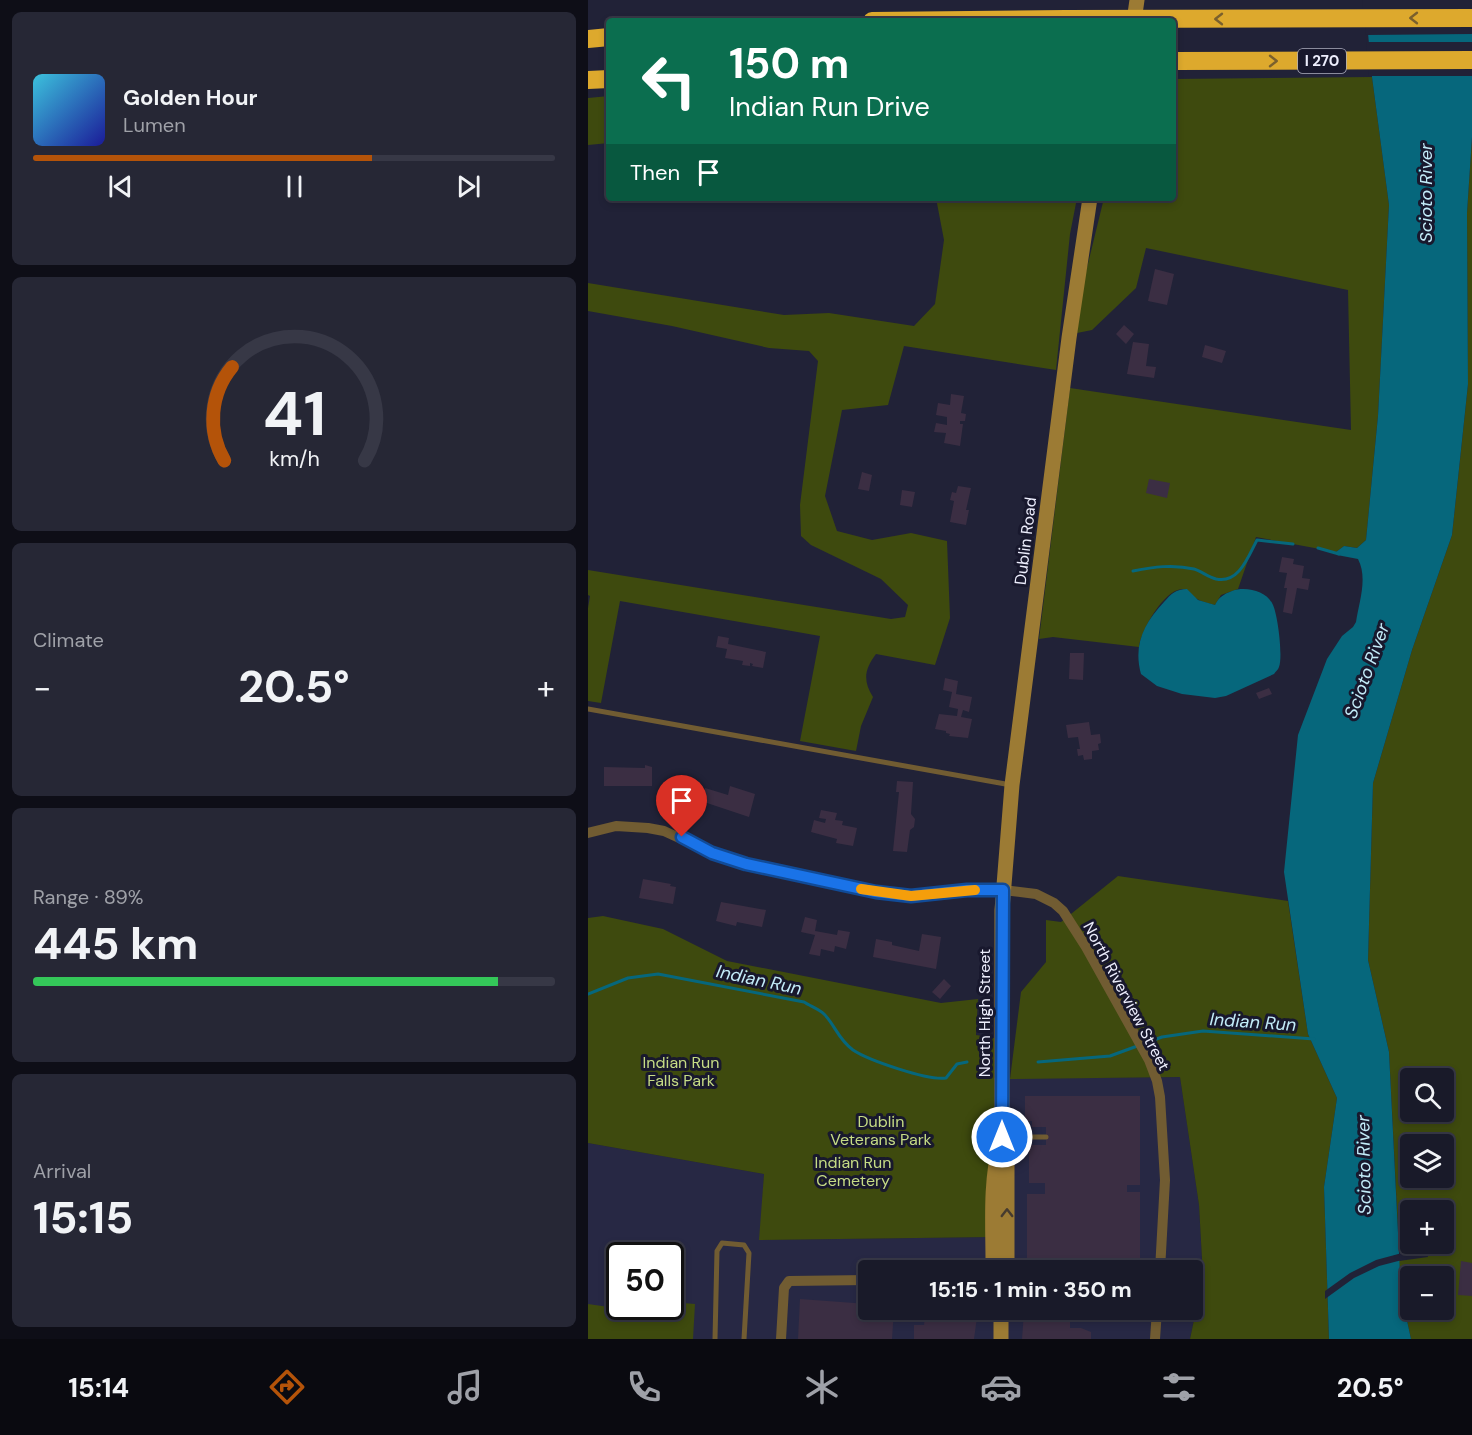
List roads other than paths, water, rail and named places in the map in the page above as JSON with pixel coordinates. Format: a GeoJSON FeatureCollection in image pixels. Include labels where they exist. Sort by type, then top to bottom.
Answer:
{"type":"FeatureCollection","features":[{"type":"Feature","properties":{"kind":"highway"},"geometry":{"type":"LineString","coordinates":[[1176,19],[1472,18]]}},
{"type":"Feature","properties":{"kind":"highway"},"geometry":{"type":"LineString","coordinates":[[588,39],[606,37]]}},
{"type":"Feature","properties":{"kind":"highway","name":"I 270"},"geometry":{"type":"LineString","coordinates":[[1176,61],[1472,60]]}},
{"type":"Feature","properties":{"kind":"highway"},"geometry":{"type":"LineString","coordinates":[[588,80],[606,79]]}},
{"type":"Feature","properties":{"kind":"main road"},"geometry":{"type":"LineString","coordinates":[[1134,18],[1137,0]]}},
{"type":"Feature","properties":{"kind":"main road","name":"Dublin Road"},"geometry":{"type":"LineString","coordinates":[[1003,890],[1012,785],[1063,380],[1090,201]]}},
{"type":"Feature","properties":{"kind":"main road","name":"North High Street"},"geometry":{"type":"LineString","coordinates":[[993,1260],[993,1192],[996,1159],[1002,1137],[1003,890]]}},
{"type":"Feature","properties":{"kind":"main road","name":"North High Street"},"geometry":{"type":"LineString","coordinates":[[1002,1137],[1007,1154],[1007,1260]]}},
{"type":"Feature","properties":{"kind":"main road"},"geometry":{"type":"LineString","coordinates":[[1001,1320],[1001,1339]]}},
{"type":"Feature","properties":{"kind":"street","name":"North Riverview Street"},"geometry":{"type":"LineString","coordinates":[[588,833],[616,826],[648,828],[682,837],[712,853],[746,864],[896,895],[1003,890],[1025,892],[1046,898],[1063,911],[1086,947],[1149,1060],[1157,1081],[1165,1161],[1165,1203],[1161,1260]]}},
{"type":"Feature","properties":{"kind":"street"},"geometry":{"type":"LineString","coordinates":[[781,1339],[786,1284],[792,1280],[858,1280]]}},
{"type":"Feature","properties":{"kind":"street"},"geometry":{"type":"LineString","coordinates":[[1155,1339],[1156,1320]]}},
{"type":"Feature","properties":{"kind":"lane"},"geometry":{"type":"LineString","coordinates":[[588,709],[1012,785]]}},
{"type":"Feature","properties":{"kind":"lane"},"geometry":{"type":"LineString","coordinates":[[1002,1137],[1046,1137]]}},
{"type":"Feature","properties":{"kind":"lane"},"geometry":{"type":"LineString","coordinates":[[715,1339],[717,1251],[722,1244],[744,1245],[749,1252],[744,1339]]}},
{"type":"Feature","properties":{"kind":"water","name":"Scioto River"},"geometry":{"type":"Polygon","coordinates":[[[1365,0],[1472,0],[1472,137],[1467,213],[1468,384],[1452,535],[1412,650],[1373,783],[1368,960],[1389,1052],[1400,1273],[1400,1320],[1407,1320],[1411,1339],[1329,1339],[1324,1187],[1337,1098],[1308,1034],[1284,872],[1298,735],[1327,659],[1342,636],[1356,622],[1362,590],[1361,566],[1358,559],[1337,555],[1336,552],[1344,546],[1357,548],[1366,540],[1378,416],[1389,205],[1372,77],[1365,0]]]}},
{"type":"Feature","properties":{"kind":"water"},"geometry":{"type":"Polygon","coordinates":[[[1187,589],[1198,600],[1215,605],[1224,595],[1243,589],[1266,596],[1275,610],[1279,636],[1280,662],[1274,674],[1226,696],[1215,698],[1182,694],[1157,686],[1141,674],[1138,653],[1146,626],[1169,597],[1177,591],[1187,589]]]}},
{"type":"Feature","properties":{"kind":"waterway"},"geometry":{"type":"LineString","coordinates":[[1133,571],[1171,566],[1194,569],[1213,578],[1224,579],[1231,577],[1242,568],[1257,540],[1293,544]]}},
{"type":"Feature","properties":{"kind":"waterway"},"geometry":{"type":"LineString","coordinates":[[1318,548],[1339,554]]}},
{"type":"Feature","properties":{"kind":"waterway","name":"Indian Run"},"geometry":{"type":"LineString","coordinates":[[588,994],[628,978],[658,974],[804,1002],[824,1014],[853,1050],[884,1064],[913,1073],[946,1078],[957,1064],[967,1062]]}},
{"type":"Feature","properties":{"kind":"waterway","name":"Indian Run"},"geometry":{"type":"LineString","coordinates":[[1038,1062],[1110,1056],[1162,1037],[1203,1031],[1314,1039]]}},
{"type":"Feature","properties":{"kind":"park label","name":"Indian Run Falls Park"},"geometry":{"type":"Point","coordinates":[681,1071]}},
{"type":"Feature","properties":{"kind":"park label","name":"Dublin Veterans Park"},"geometry":{"type":"Point","coordinates":[881,1130]}},
{"type":"Feature","properties":{"kind":"park label","name":"Indian Run Cemetery"},"geometry":{"type":"Point","coordinates":[853,1171]}}]}
